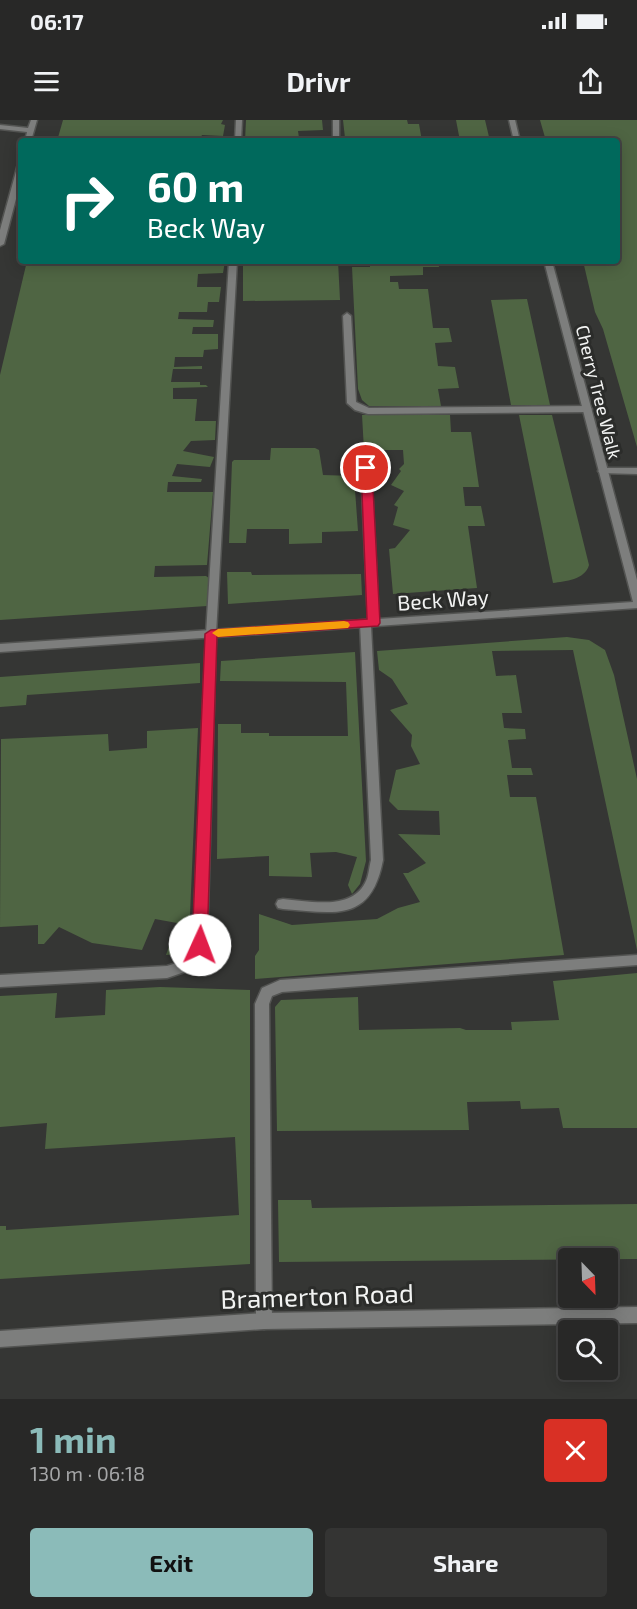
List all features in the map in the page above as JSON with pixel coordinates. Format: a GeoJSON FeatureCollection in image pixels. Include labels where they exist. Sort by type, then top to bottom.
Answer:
{"type":"FeatureCollection","features":[{"type":"Feature","properties":{"kind":"street"},"geometry":{"type":"LineString","coordinates":[[29,138],[34,120]]}},
{"type":"Feature","properties":{"kind":"street"},"geometry":{"type":"LineString","coordinates":[[238,138],[239,120]]}},
{"type":"Feature","properties":{"kind":"street"},"geometry":{"type":"LineString","coordinates":[[336,120],[336,138]]}},
{"type":"Feature","properties":{"kind":"street"},"geometry":{"type":"LineString","coordinates":[[512,120],[516,138]]}},
{"type":"Feature","properties":{"kind":"street"},"geometry":{"type":"LineString","coordinates":[[0,127],[31,130]]}},
{"type":"Feature","properties":{"kind":"street"},"geometry":{"type":"LineString","coordinates":[[0,244],[18,177]]}},
{"type":"Feature","properties":{"kind":"street"},"geometry":{"type":"LineString","coordinates":[[0,981],[167,972],[191,964],[200,945],[211,634],[233,264]]}},
{"type":"Feature","properties":{"kind":"street","name":"Cherry Tree Walk"},"geometry":{"type":"LineString","coordinates":[[549,264],[637,600]]}},
{"type":"Feature","properties":{"kind":"street"},"geometry":{"type":"LineString","coordinates":[[347,316],[352,403],[358,408],[368,411],[587,409]]}},
{"type":"Feature","properties":{"kind":"street"},"geometry":{"type":"LineString","coordinates":[[283,904],[340,906],[353,903],[369,889],[377,860],[366,468]]}},
{"type":"Feature","properties":{"kind":"street"},"geometry":{"type":"LineString","coordinates":[[603,471],[637,471]]}},
{"type":"Feature","properties":{"kind":"street","name":"Beck Way"},"geometry":{"type":"LineString","coordinates":[[0,648],[637,605]]}},
{"type":"Feature","properties":{"kind":"street"},"geometry":{"type":"LineString","coordinates":[[264,1321],[262,1004],[267,992],[280,986],[637,960]]}},
{"type":"Feature","properties":{"kind":"street","name":"Bramerton Road"},"geometry":{"type":"LineString","coordinates":[[0,1339],[264,1321],[637,1315]]}},
{"type":"Feature","properties":{"kind":"green space"},"geometry":{"type":"Polygon","coordinates":[[[63,120],[223,120],[221,124],[225,125],[223,136],[202,135],[200,138],[58,138],[63,120]]]}},
{"type":"Feature","properties":{"kind":"green space"},"geometry":{"type":"Polygon","coordinates":[[[246,120],[322,120],[323,130],[298,131],[299,138],[245,138],[246,120]]]}},
{"type":"Feature","properties":{"kind":"green space"},"geometry":{"type":"Polygon","coordinates":[[[343,120],[407,120],[408,124],[419,124],[421,138],[369,138],[345,138],[343,120]]]}},
{"type":"Feature","properties":{"kind":"green space"},"geometry":{"type":"Polygon","coordinates":[[[456,120],[485,120],[489,138],[459,138],[456,120]]]}},
{"type":"Feature","properties":{"kind":"green space"},"geometry":{"type":"Polygon","coordinates":[[[540,120],[637,120],[637,447],[603,329],[595,312],[584,264],[620,264],[620,138],[545,138],[540,120]]]}},
{"type":"Feature","properties":{"kind":"green space"},"geometry":{"type":"Polygon","coordinates":[[[26,264],[224,264],[223,273],[198,274],[197,287],[221,287],[219,302],[208,302],[207,312],[179,312],[178,319],[214,320],[213,327],[193,327],[192,334],[218,334],[218,349],[204,350],[203,357],[175,357],[174,367],[202,366],[202,369],[173,369],[171,382],[200,382],[200,385],[206,385],[208,387],[173,388],[173,399],[197,399],[195,421],[216,421],[215,440],[191,441],[183,451],[214,457],[210,467],[177,464],[172,476],[202,479],[201,482],[168,482],[167,492],[213,492],[207,565],[155,566],[154,577],[206,576],[209,578],[207,606],[0,620],[0,375],[26,264]]]}},
{"type":"Feature","properties":{"kind":"green space"},"geometry":{"type":"Polygon","coordinates":[[[243,264],[338,264],[340,300],[243,301],[243,264]]]}},
{"type":"Feature","properties":{"kind":"green space"},"geometry":{"type":"Polygon","coordinates":[[[370,264],[438,264],[439,267],[423,267],[423,275],[390,276],[390,282],[398,282],[399,289],[428,289],[433,328],[449,328],[452,342],[435,343],[438,366],[455,367],[459,388],[438,389],[441,406],[369,406],[362,400],[358,389],[352,267],[370,267],[370,264]]]}},
{"type":"Feature","properties":{"kind":"green space"},"geometry":{"type":"Polygon","coordinates":[[[527,299],[550,405],[511,405],[491,300],[527,299]]]}},
{"type":"Feature","properties":{"kind":"green space"},"geometry":{"type":"Polygon","coordinates":[[[362,415],[450,415],[451,432],[471,432],[479,487],[463,487],[465,506],[481,506],[485,526],[468,526],[477,588],[393,594],[389,549],[395,548],[410,530],[393,525],[398,507],[394,505],[404,491],[391,485],[404,464],[403,450],[364,450],[362,415]]]}},
{"type":"Feature","properties":{"kind":"green space"},"geometry":{"type":"Polygon","coordinates":[[[519,415],[552,415],[589,565],[583,574],[574,579],[553,583],[519,415]]]}},
{"type":"Feature","properties":{"kind":"green space"},"geometry":{"type":"Polygon","coordinates":[[[271,448],[315,448],[319,450],[323,475],[354,476],[358,531],[322,532],[322,543],[289,544],[289,529],[247,529],[246,543],[229,543],[232,462],[234,460],[270,460],[271,448]]]}},
{"type":"Feature","properties":{"kind":"green space"},"geometry":{"type":"Polygon","coordinates":[[[227,572],[251,572],[252,575],[361,574],[362,595],[228,604],[227,572]]]}},
{"type":"Feature","properties":{"kind":"green space"},"geometry":{"type":"Polygon","coordinates":[[[567,637],[589,640],[605,650],[614,675],[637,779],[637,950],[573,650],[492,651],[496,676],[516,675],[522,713],[502,713],[504,728],[525,729],[526,739],[508,740],[512,768],[531,768],[533,775],[507,775],[510,797],[536,797],[564,955],[255,979],[255,956],[259,950],[259,914],[292,925],[377,919],[398,908],[420,902],[403,873],[408,873],[426,863],[398,834],[440,835],[439,811],[398,810],[389,801],[396,770],[420,764],[411,746],[412,735],[390,710],[408,704],[392,679],[379,670],[377,651],[567,637]]]}},
{"type":"Feature","properties":{"kind":"green space"},"geometry":{"type":"Polygon","coordinates":[[[355,652],[366,861],[360,884],[352,894],[348,885],[357,857],[336,852],[310,853],[312,877],[269,876],[269,856],[217,859],[218,724],[241,724],[241,733],[269,733],[269,736],[348,736],[346,682],[220,681],[221,661],[355,652]]]}},
{"type":"Feature","properties":{"kind":"green space"},"geometry":{"type":"Polygon","coordinates":[[[200,663],[200,683],[27,695],[26,705],[0,707],[0,677],[200,663]]]}},
{"type":"Feature","properties":{"kind":"green space"},"geometry":{"type":"Polygon","coordinates":[[[198,728],[189,938],[185,947],[177,954],[166,955],[177,923],[155,919],[142,950],[92,943],[59,927],[44,944],[38,944],[38,925],[0,927],[1,739],[108,734],[109,751],[147,748],[147,731],[198,728]]]}},
{"type":"Feature","properties":{"kind":"green space"},"geometry":{"type":"Polygon","coordinates":[[[637,973],[637,1128],[563,1128],[559,1108],[521,1109],[520,1101],[467,1102],[469,1130],[277,1131],[275,1007],[281,1000],[358,997],[359,1030],[460,1028],[512,1030],[511,1022],[559,1020],[553,981],[637,973]]]}},
{"type":"Feature","properties":{"kind":"green space"},"geometry":{"type":"Polygon","coordinates":[[[160,987],[250,990],[250,1264],[0,1279],[0,1226],[6,1226],[6,1230],[239,1215],[235,1137],[45,1149],[47,1123],[0,1127],[0,996],[57,993],[55,1018],[105,1015],[106,990],[160,987]]]}},
{"type":"Feature","properties":{"kind":"green space"},"geometry":{"type":"Polygon","coordinates":[[[278,1200],[311,1200],[312,1208],[637,1204],[637,1259],[618,1259],[618,1248],[558,1248],[558,1260],[279,1262],[278,1200]]]}},
{"type":"Feature","properties":{"kind":"slow traffic"},"geometry":{"type":"LineString","coordinates":[[218,633],[344,625]]}},
{"type":"Feature","properties":{"kind":"route"},"geometry":{"type":"LineString","coordinates":[[200,945],[211,634],[374,623],[366,468]]}}]}
